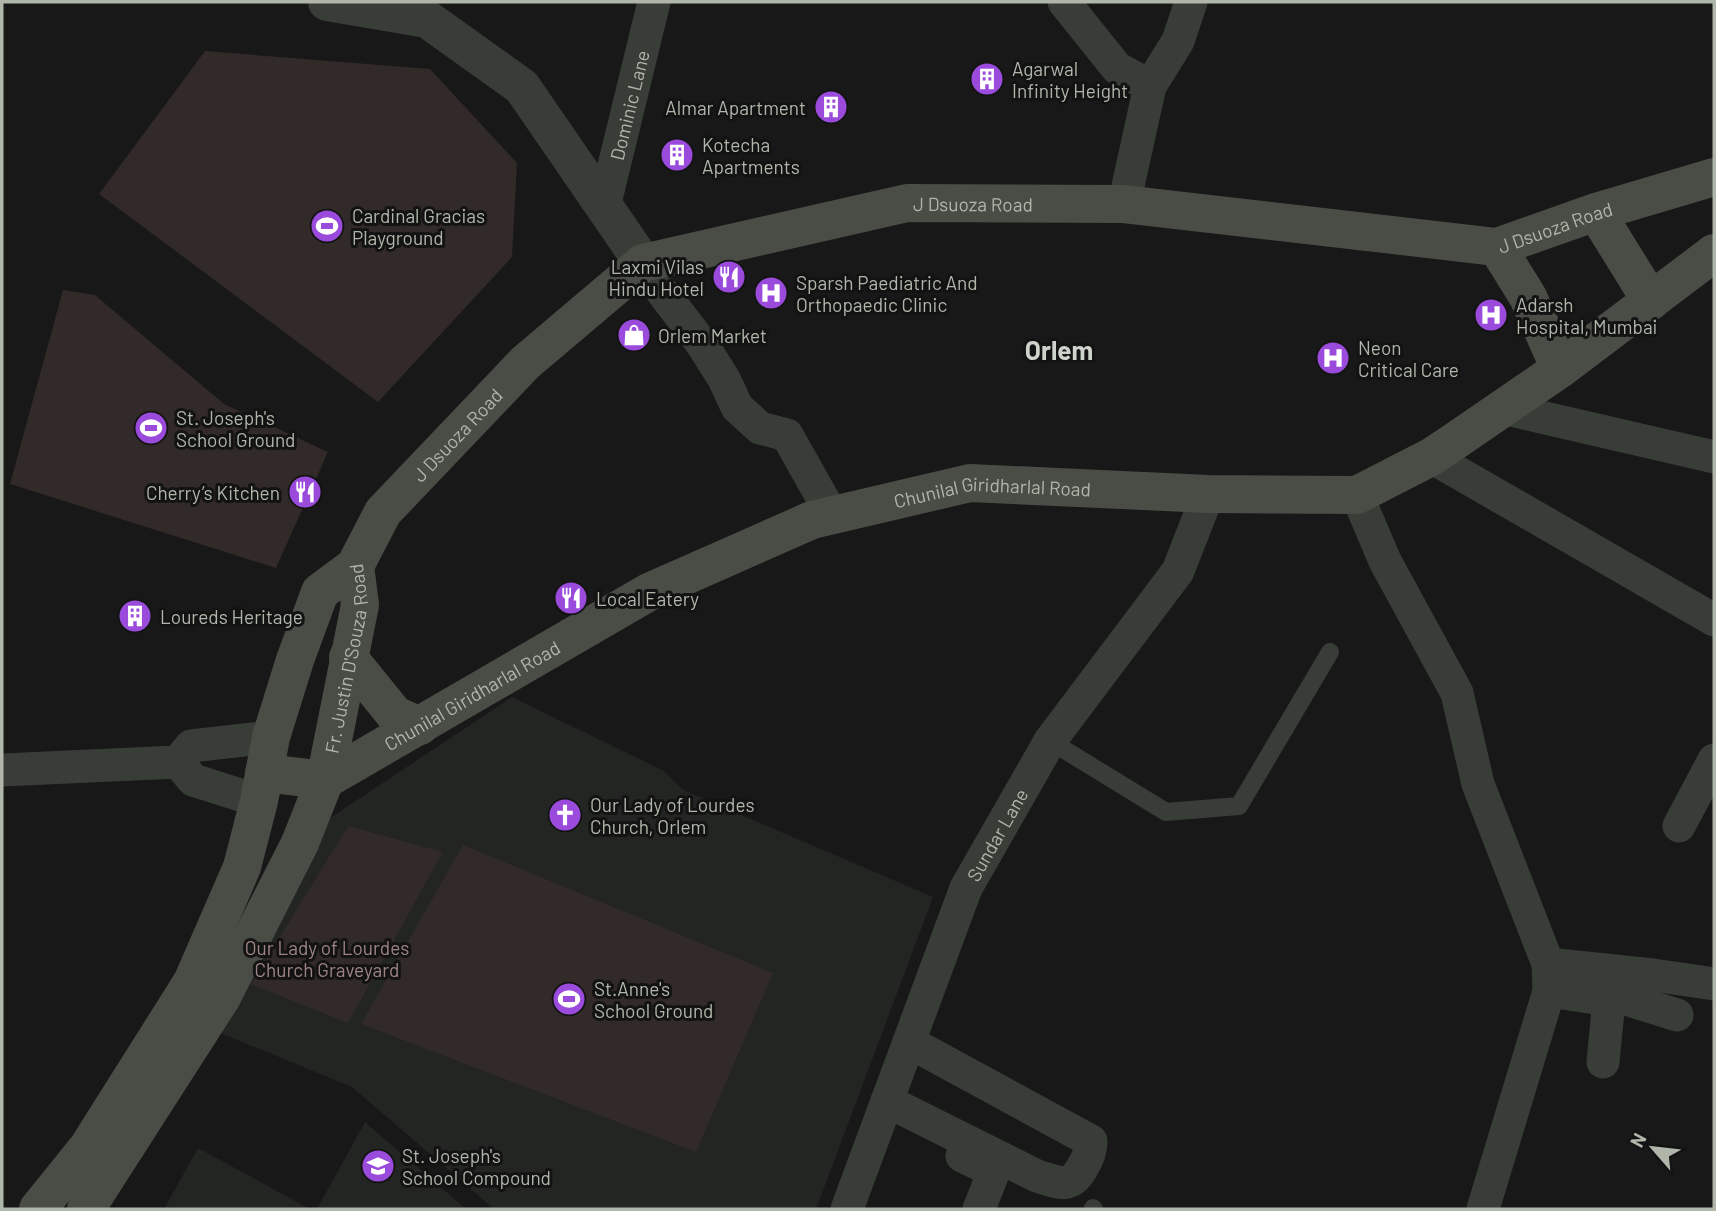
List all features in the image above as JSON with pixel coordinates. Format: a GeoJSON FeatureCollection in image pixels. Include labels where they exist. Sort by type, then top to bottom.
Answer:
{"type":"FeatureCollection","features":[{"type":"Feature","properties":{"kind":"main road","name":"J Dsuoza Road"},"geometry":{"type":"LineString","coordinates":[[355,566],[383,512],[525,363],[653,278],[907,203],[1124,204],[1497,247],[1596,212],[1714,177]]}},
{"type":"Feature","properties":{"kind":"main road"},"geometry":{"type":"LineString","coordinates":[[1596,212],[1651,301]]}},
{"type":"Feature","properties":{"kind":"main road"},"geometry":{"type":"LineString","coordinates":[[1497,247],[1528,297],[1560,369]]}},
{"type":"Feature","properties":{"kind":"main road","name":"Chunilal Giridharlal Road"},"geometry":{"type":"LineString","coordinates":[[325,780],[649,592],[812,520],[970,483],[1208,494],[1357,495],[1431,457],[1560,369],[1714,253]]}},
{"type":"Feature","properties":{"kind":"main road","name":"Fr. Justin D'Souza Road"},"geometry":{"type":"LineString","coordinates":[[38,1209],[88,1147],[192,982],[242,867],[295,660],[320,592],[355,566],[360,605],[325,780],[290,863],[222,997],[86,1209]]}},
{"type":"Feature","properties":{"kind":"main road"},"geometry":{"type":"LineString","coordinates":[[348,657],[367,684],[395,715],[420,726]]}},
{"type":"Feature","properties":{"kind":"main road"},"geometry":{"type":"LineString","coordinates":[[265,770],[325,780]]}},
{"type":"Feature","properties":{"kind":"street"},"geometry":{"type":"LineString","coordinates":[[327,2],[428,10],[522,87],[653,278],[702,344],[724,379],[737,407],[760,428],[787,435],[832,515]]}},
{"type":"Feature","properties":{"kind":"street","name":"Dominic Lane"},"geometry":{"type":"LineString","coordinates":[[604,208],[653,2]]}},
{"type":"Feature","properties":{"kind":"street"},"geometry":{"type":"LineString","coordinates":[[1064,2],[1117,68],[1150,86]]}},
{"type":"Feature","properties":{"kind":"street"},"geometry":{"type":"LineString","coordinates":[[1124,204],[1150,86],[1178,41],[1191,2]]}},
{"type":"Feature","properties":{"kind":"street"},"geometry":{"type":"LineString","coordinates":[[1502,408],[1714,457]]}},
{"type":"Feature","properties":{"kind":"street"},"geometry":{"type":"LineString","coordinates":[[1431,457],[1714,620]]}},
{"type":"Feature","properties":{"kind":"street","name":"Sundar Lane"},"geometry":{"type":"LineString","coordinates":[[847,1209],[966,888],[1050,741],[1178,571],[1208,494]]}},
{"type":"Feature","properties":{"kind":"street"},"geometry":{"type":"LineString","coordinates":[[1357,495],[1385,561],[1457,693],[1478,784],[1548,978],[1483,1209]]}},
{"type":"Feature","properties":{"kind":"street"},"geometry":{"type":"LineString","coordinates":[[2,770],[178,762],[191,746],[265,770]]}},
{"type":"Feature","properties":{"kind":"street"},"geometry":{"type":"LineString","coordinates":[[1679,826],[1714,760]]}},
{"type":"Feature","properties":{"kind":"street"},"geometry":{"type":"LineString","coordinates":[[178,762],[193,780],[265,770]]}},
{"type":"Feature","properties":{"kind":"street"},"geometry":{"type":"LineString","coordinates":[[1548,978],[1653,975],[1714,984]]}},
{"type":"Feature","properties":{"kind":"street"},"geometry":{"type":"LineString","coordinates":[[1548,978],[1609,1000],[1626,999],[1677,1015]]}},
{"type":"Feature","properties":{"kind":"street"},"geometry":{"type":"LineString","coordinates":[[1602,1062],[1609,1000]]}},
{"type":"Feature","properties":{"kind":"street"},"geometry":{"type":"LineString","coordinates":[[883,1111],[1037,1176],[1055,1181],[1067,1183],[1075,1180],[1088,1158],[1091,1141],[909,1042]]}},
{"type":"Feature","properties":{"kind":"street"},"geometry":{"type":"LineString","coordinates":[[883,1111],[994,1171],[979,1209]]}},
{"type":"Feature","properties":{"kind":"lane"},"geometry":{"type":"LineString","coordinates":[[1050,741],[1166,812],[1239,806],[1330,652]]}},
{"type":"Feature","properties":{"kind":"shaded area"},"geometry":{"type":"Polygon","coordinates":[[[512,697],[664,771],[683,790],[933,897],[816,1209],[494,1209],[352,1087],[208,1028],[327,820],[512,697]]]}},
{"type":"Feature","properties":{"kind":"shaded area","name":"St. Joseph's School Compound"},"geometry":{"type":"Polygon","coordinates":[[[365,1122],[466,1209],[317,1209],[365,1122]]]}},
{"type":"Feature","properties":{"kind":"shaded area"},"geometry":{"type":"Polygon","coordinates":[[[198,1148],[310,1209],[164,1209],[198,1148]]]}},
{"type":"Feature","properties":{"kind":"green space","name":"Cardinal Gracias Playground"},"geometry":{"type":"Polygon","coordinates":[[[205,51],[430,69],[517,163],[512,257],[378,402],[99,194],[205,51]]]}},
{"type":"Feature","properties":{"kind":"green space","name":"St. Joseph's School Ground"},"geometry":{"type":"Polygon","coordinates":[[[63,290],[95,295],[224,404],[328,452],[276,568],[10,484],[63,290]]]}},
{"type":"Feature","properties":{"kind":"green space","name":"Our Lady of Lourdes Church Graveyard"},"geometry":{"type":"Polygon","coordinates":[[[348,826],[443,852],[348,1023],[251,984],[348,826]]]}},
{"type":"Feature","properties":{"kind":"green space","name":"St.Anne's School Ground"},"geometry":{"type":"Polygon","coordinates":[[[463,845],[773,973],[696,1152],[361,1024],[463,845]]]}},
{"type":"Feature","properties":{"kind":"place","name":"Agarwal Infinity Height"},"geometry":{"type":"Point","coordinates":[987,79]}},
{"type":"Feature","properties":{"kind":"place","name":"Almar Apartment"},"geometry":{"type":"Point","coordinates":[831,107]}},
{"type":"Feature","properties":{"kind":"place","name":"Kotecha Apartments"},"geometry":{"type":"Point","coordinates":[677,155]}},
{"type":"Feature","properties":{"kind":"place","name":"Cardinal Gracias Playground"},"geometry":{"type":"Point","coordinates":[327,226]}},
{"type":"Feature","properties":{"kind":"place","name":"Laxmi Vilas Hindu Hotel"},"geometry":{"type":"Point","coordinates":[729,277]}},
{"type":"Feature","properties":{"kind":"place","name":"Sparsh Paediatric And Orthopaedic Clinic"},"geometry":{"type":"Point","coordinates":[771,293]}},
{"type":"Feature","properties":{"kind":"place","name":"Adarsh Hospital, Mumbai"},"geometry":{"type":"Point","coordinates":[1491,315]}},
{"type":"Feature","properties":{"kind":"place","name":"Orlem Market"},"geometry":{"type":"Point","coordinates":[634,335]}},
{"type":"Feature","properties":{"kind":"place","name":"Neon Critical Care"},"geometry":{"type":"Point","coordinates":[1333,358]}},
{"type":"Feature","properties":{"kind":"place","name":"St. Joseph's School Ground"},"geometry":{"type":"Point","coordinates":[151,428]}},
{"type":"Feature","properties":{"kind":"place","name":"Cherry’s Kitchen"},"geometry":{"type":"Point","coordinates":[305,492]}},
{"type":"Feature","properties":{"kind":"place","name":"Local Eatery"},"geometry":{"type":"Point","coordinates":[571,598]}},
{"type":"Feature","properties":{"kind":"place","name":"Loureds Heritage"},"geometry":{"type":"Point","coordinates":[135,616]}},
{"type":"Feature","properties":{"kind":"place","name":"Our Lady of Lourdes Church, Orlem"},"geometry":{"type":"Point","coordinates":[565,815]}},
{"type":"Feature","properties":{"kind":"place","name":"St.Anne's School Ground"},"geometry":{"type":"Point","coordinates":[569,999]}},
{"type":"Feature","properties":{"kind":"place","name":"St. Joseph's School Compound"},"geometry":{"type":"Point","coordinates":[378,1166]}},
{"type":"Feature","properties":{"kind":"district","name":"Orlem"},"geometry":{"type":"Point","coordinates":[1059,349]}}]}
